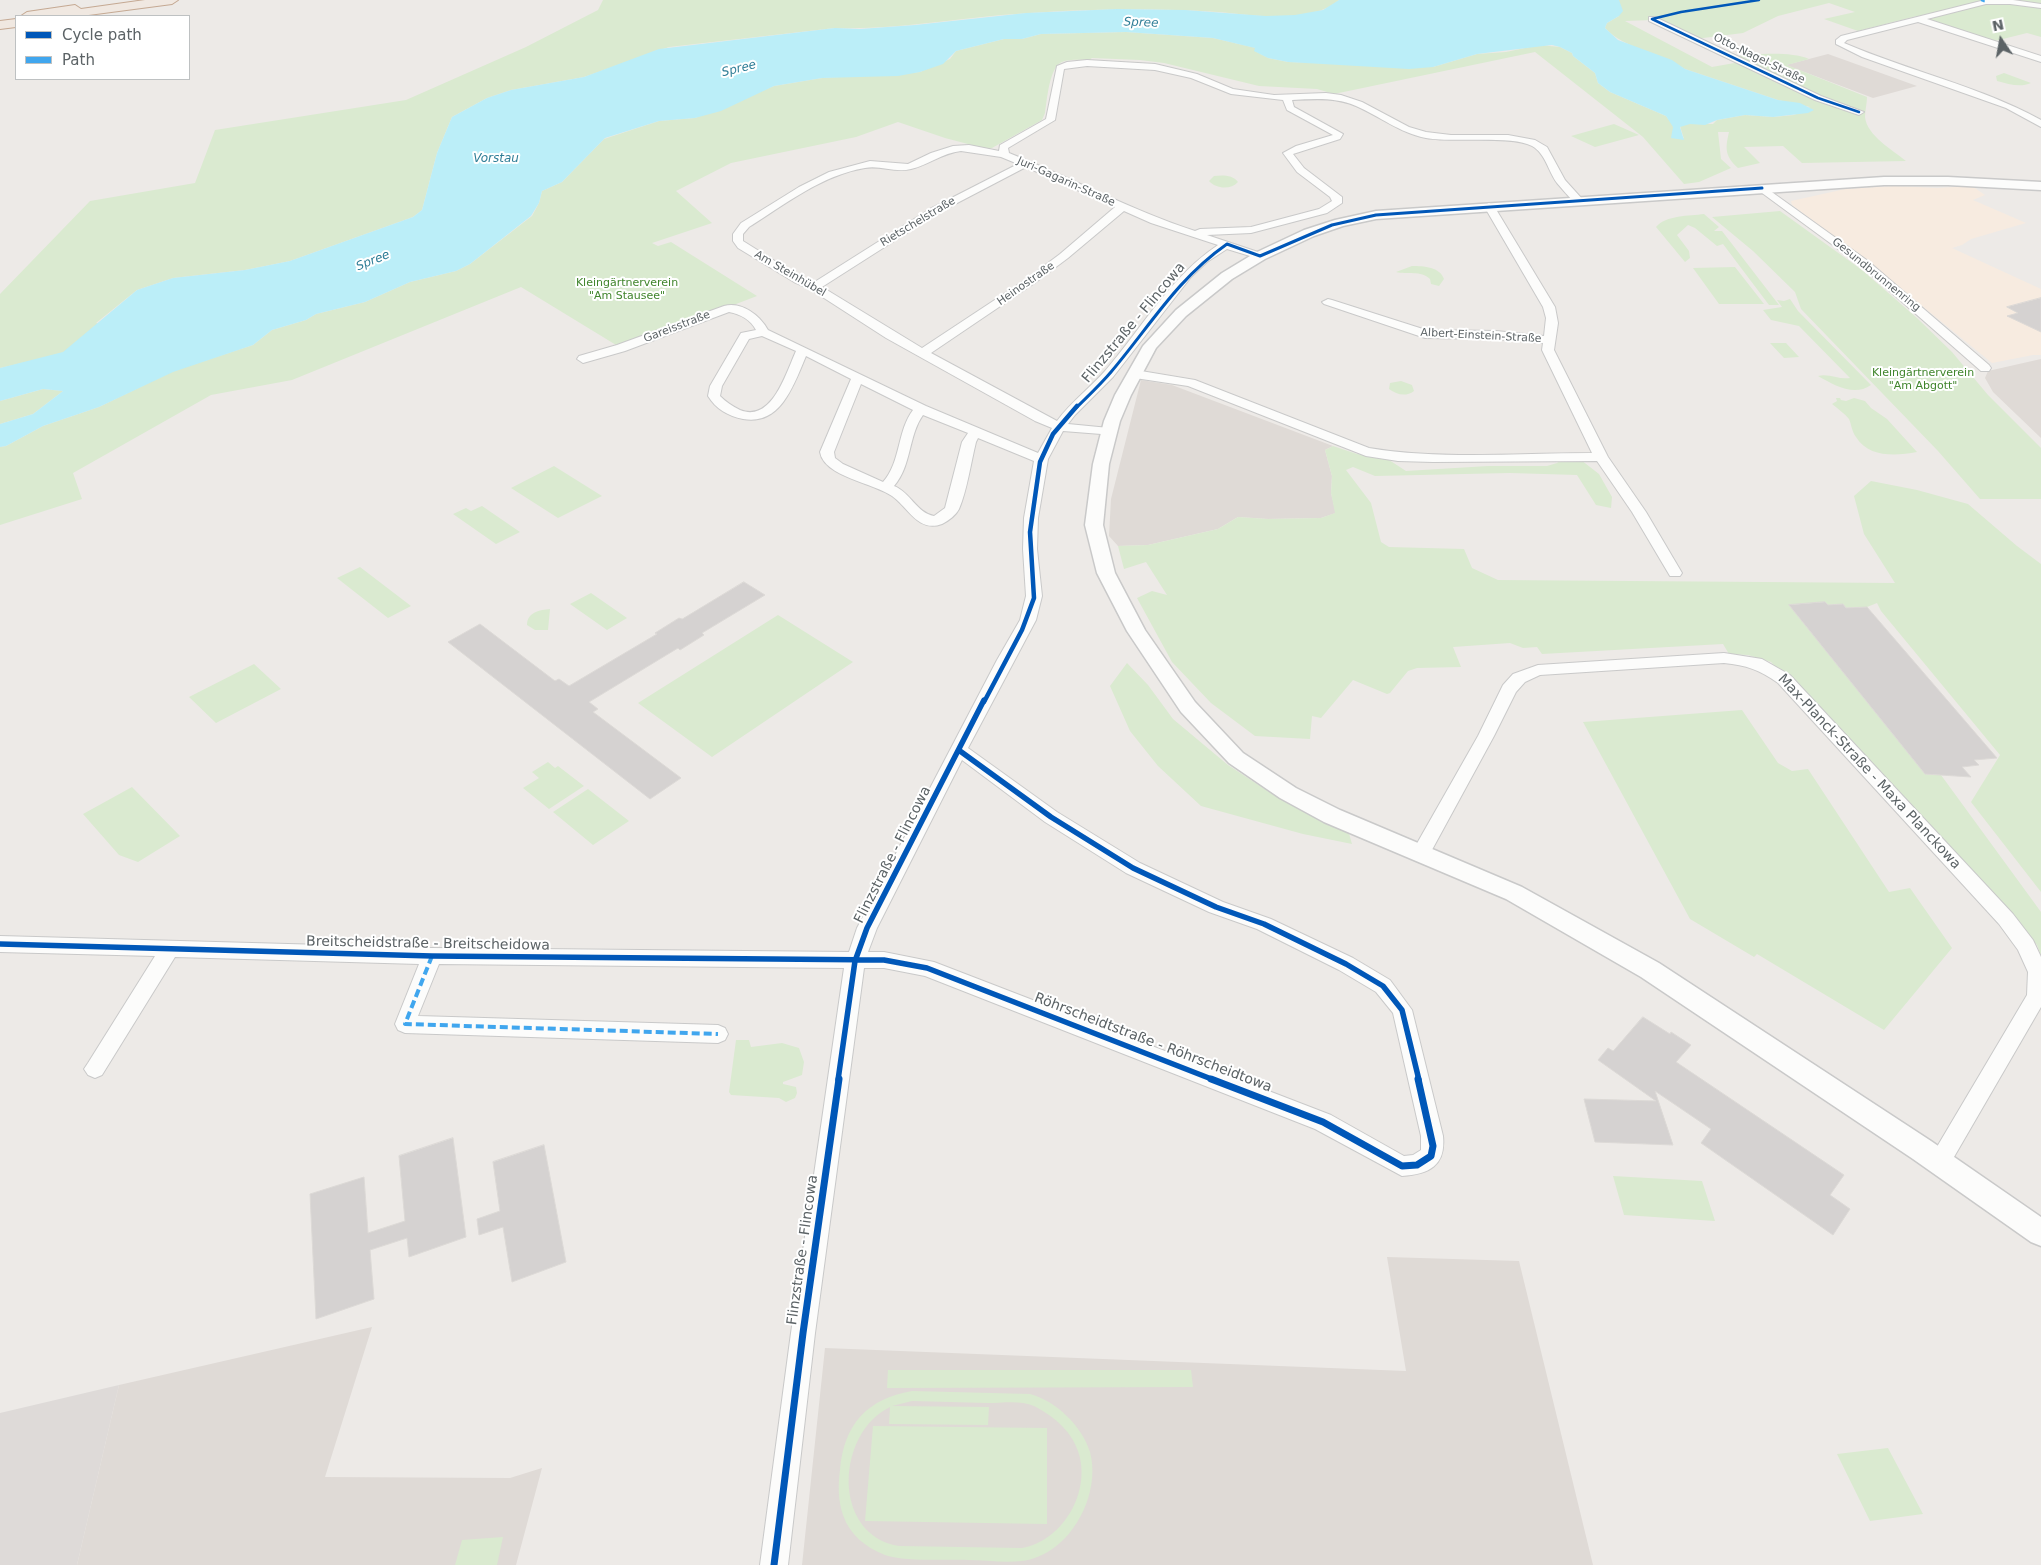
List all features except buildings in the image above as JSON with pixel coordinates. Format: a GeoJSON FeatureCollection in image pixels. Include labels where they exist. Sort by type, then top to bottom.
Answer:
{"type":"FeatureCollection","features":[{"type":"Feature","properties":{"kind":"highway"},"geometry":{"type":"LineString","coordinates":[[34,15],[138,0]]}},
{"type":"Feature","properties":{"kind":"highway"},"geometry":{"type":"LineString","coordinates":[[63,15],[172,0]]}},
{"type":"Feature","properties":{"kind":"highway"},"geometry":{"type":"LineString","coordinates":[[0,20],[15,18]]}},
{"type":"Feature","properties":{"kind":"highway"},"geometry":{"type":"LineString","coordinates":[[0,25],[15,23]]}},
{"type":"Feature","properties":{"kind":"street"},"geometry":{"type":"LineString","coordinates":[[2041,6],[1983,1],[1840,40],[1840,44],[1864,56],[2009,106],[2041,124]]}},
{"type":"Feature","properties":{"kind":"street"},"geometry":{"type":"LineString","coordinates":[[1918,19],[2041,59]]}},
{"type":"Feature","properties":{"kind":"street","name":"Otto-Nagel-Straße"},"geometry":{"type":"LineString","coordinates":[[1652,20],[1796,89],[1837,106],[1859,112]]}},
{"type":"Feature","properties":{"kind":"street","name":"Juri-Gagarin-Straße"},"geometry":{"type":"LineString","coordinates":[[1260,256],[1155,221],[1123,208],[1048,172],[1004,155],[1003,147],[1050,120],[1056,100],[1060,68],[1075,63],[1156,67],[1194,76],[1231,91],[1287,99],[1326,96],[1341,98],[1359,104],[1406,129],[1426,135],[1451,138],[1508,138],[1532,142],[1544,149],[1561,181],[1579,201]]}},
{"type":"Feature","properties":{"kind":"street"},"geometry":{"type":"LineString","coordinates":[[1192,233],[1215,230],[1251,230],[1324,211],[1337,203],[1338,199],[1334,194],[1304,172],[1289,158],[1288,153],[1296,148],[1330,140],[1337,137],[1338,134],[1290,108],[1287,99]]}},
{"type":"Feature","properties":{"kind":"street","name":"Am Steinhübel"},"geometry":{"type":"LineString","coordinates":[[1004,155],[961,146],[947,149],[907,167],[868,164],[825,178],[745,225],[740,230],[738,238],[742,246],[798,280],[814,287],[890,335],[999,396],[1061,427],[1109,432]]}},
{"type":"Feature","properties":{"kind":"street","name":"Rietschelstraße"},"geometry":{"type":"LineString","coordinates":[[814,287],[934,212],[1025,164]]}},
{"type":"Feature","properties":{"kind":"street"},"geometry":{"type":"LineString","coordinates":[[2041,186],[1989,182],[1900,181],[1762,188],[1390,213],[1353,220],[1309,233],[1260,256],[1227,276],[1181,313],[1150,346],[1123,395],[1109,432],[1100,464],[1094,525],[1106,573],[1136,631],[1188,708],[1236,758],[1288,793],[1332,816],[1514,893],[1572,924],[1650,970],[2041,1233]]}},
{"type":"Feature","properties":{"kind":"street","name":"Gesundbrunnenring"},"geometry":{"type":"LineString","coordinates":[[1762,188],[1864,263],[1985,368]]}},
{"type":"Feature","properties":{"kind":"street"},"geometry":{"type":"LineString","coordinates":[[1489,206],[1549,307],[1553,317],[1553,328],[1548,350],[1601,457],[1640,512],[1675,573]]}},
{"type":"Feature","properties":{"kind":"street","name":"Heinostraße"},"geometry":{"type":"LineString","coordinates":[[923,353],[1032,280],[1064,256],[1115,211],[1123,208]]}},
{"type":"Feature","properties":{"kind":"street","name":"Flinzstraße - Flincowa"},"geometry":{"type":"LineString","coordinates":[[774,1565],[803,1333],[855,961],[867,928],[960,751],[1005,660],[1028,620],[1034,596],[1030,550],[1031,518],[1041,459],[1056,430],[1061,427],[1070,412],[1109,374],[1187,276],[1203,260],[1227,244]]}},
{"type":"Feature","properties":{"kind":"street","name":"Albert-Einstein-Straße"},"geometry":{"type":"LineString","coordinates":[[1328,302],[1425,334],[1496,335],[1549,340]]}},
{"type":"Feature","properties":{"kind":"street","name":"Gareisstraße"},"geometry":{"type":"LineString","coordinates":[[583,359],[621,348],[728,308],[738,309],[760,322],[764,332],[921,410],[1041,459]]}},
{"type":"Feature","properties":{"kind":"street"},"geometry":{"type":"LineString","coordinates":[[764,332],[745,336],[716,386],[714,396],[722,407],[745,417],[758,416],[770,411],[777,403],[802,350]]}},
{"type":"Feature","properties":{"kind":"street"},"geometry":{"type":"LineString","coordinates":[[1134,374],[1190,383],[1366,452],[1433,458],[1601,457]]}},
{"type":"Feature","properties":{"kind":"street"},"geometry":{"type":"LineString","coordinates":[[857,378],[827,452],[828,459],[838,467],[897,493],[922,519],[934,521],[946,516],[952,509],[969,442],[975,433]]}},
{"type":"Feature","properties":{"kind":"street"},"geometry":{"type":"LineString","coordinates":[[885,488],[896,475],[909,430],[915,416],[921,410]]}},
{"type":"Feature","properties":{"kind":"street","name":"Max-Planck-Straße - Maxa Planckowa"},"geometry":{"type":"LineString","coordinates":[[1420,854],[1486,736],[1509,689],[1519,678],[1538,670],[1724,658],[1746,659],[1765,665],[1784,679],[2006,919],[2026,946],[2038,972],[2037,996],[1938,1162]]}},
{"type":"Feature","properties":{"kind":"street","name":"Röhrscheidtstraße - Röhrscheidtowa"},"geometry":{"type":"LineString","coordinates":[[855,961],[884,960],[927,968],[1323,1122],[1402,1166],[1417,1165],[1431,1156],[1432,1136],[1402,1010],[1383,986],[1346,964],[1264,924],[1216,907],[1132,868],[1051,817],[960,751]]}},
{"type":"Feature","properties":{"kind":"street","name":"Breitscheidstraße - Breitscheidowa"},"geometry":{"type":"LineString","coordinates":[[0,944],[432,956],[855,961]]}},
{"type":"Feature","properties":{"kind":"street"},"geometry":{"type":"LineString","coordinates":[[95,1069],[169,950]]}},
{"type":"Feature","properties":{"kind":"street"},"geometry":{"type":"LineString","coordinates":[[432,956],[405,1024],[718,1034]]}},
{"type":"Feature","properties":{"kind":"shaded area"},"geometry":{"type":"Polygon","coordinates":[[[1828,54],[1917,86],[1873,98],[1786,65],[1828,54]]]}},
{"type":"Feature","properties":{"kind":"shaded area"},"geometry":{"type":"Polygon","coordinates":[[[1894,186],[1937,188],[1972,186],[1985,195],[1973,200],[2026,223],[1971,239],[1962,245],[1952,248],[2041,289],[2041,355],[1992,363],[1873,266],[1792,205],[1791,201],[1845,189],[1894,186]]]}},
{"type":"Feature","properties":{"kind":"shaded area"},"geometry":{"type":"Polygon","coordinates":[[[2041,359],[2041,438],[1993,392],[1985,378],[1988,371],[2041,359]]]}},
{"type":"Feature","properties":{"kind":"shaded area"},"geometry":{"type":"Polygon","coordinates":[[[1141,380],[1172,385],[1333,446],[1325,450],[1332,476],[1331,493],[1336,513],[1321,518],[1268,519],[1238,517],[1218,529],[1148,545],[1118,546],[1109,536],[1111,499],[1141,380]]]}},
{"type":"Feature","properties":{"kind":"shaded area"},"geometry":{"type":"Polygon","coordinates":[[[1387,1257],[1519,1261],[1593,1565],[802,1565],[825,1348],[1406,1371],[1387,1257]]]}},
{"type":"Feature","properties":{"kind":"shaded area"},"geometry":{"type":"Polygon","coordinates":[[[372,1327],[325,1477],[510,1478],[542,1468],[516,1565],[77,1565],[119,1385],[372,1327]]]}},
{"type":"Feature","properties":{"kind":"shaded area"},"geometry":{"type":"Polygon","coordinates":[[[119,1385],[77,1565],[0,1565],[0,1413],[119,1385]]]}},
{"type":"Feature","properties":{"kind":"green space"},"geometry":{"type":"Polygon","coordinates":[[[603,0],[1339,0],[1327,8],[1297,16],[1264,16],[1191,10],[1110,9],[1001,15],[877,28],[835,28],[669,47],[584,77],[511,90],[487,98],[452,117],[437,153],[422,210],[413,217],[290,261],[245,270],[173,278],[137,290],[96,323],[171,330],[0,368],[0,294],[90,201],[195,183],[215,130],[406,100],[526,47],[598,10],[603,0]]]}},
{"type":"Feature","properties":{"kind":"green space","name":"Kleingärtnerverein \"Am Stausee\""},"geometry":{"type":"Polygon","coordinates":[[[1619,0],[2041,0],[2041,37],[2027,33],[1995,41],[1917,16],[1858,31],[1824,19],[1855,12],[1829,3],[1778,16],[1743,33],[1695,39],[1652,20],[1625,21],[1712,67],[1740,62],[1732,57],[1750,55],[1782,54],[1809,59],[1787,65],[1867,97],[1865,117],[1870,130],[1881,142],[1906,161],[1802,163],[1783,146],[1744,147],[1760,163],[1738,168],[1727,152],[1729,132],[1718,132],[1721,159],[1731,168],[1699,182],[1684,184],[1643,137],[1535,52],[1334,94],[1317,89],[1259,86],[1164,63],[1140,60],[1092,58],[1089,60],[1065,61],[1058,65],[1051,77],[1045,113],[1042,120],[992,148],[987,149],[945,138],[898,122],[856,137],[731,163],[676,191],[712,223],[652,243],[658,246],[671,242],[757,296],[621,348],[521,287],[292,380],[211,395],[73,473],[82,499],[0,525],[0,447],[6,446],[43,426],[99,407],[173,371],[253,345],[272,330],[306,320],[316,314],[365,302],[410,282],[456,271],[470,264],[532,216],[539,203],[542,191],[562,182],[604,139],[659,121],[695,118],[774,86],[822,78],[920,72],[950,59],[956,51],[1004,39],[1022,39],[1041,34],[1126,32],[1213,38],[1256,48],[1255,51],[1268,58],[1288,62],[1433,67],[1477,54],[1506,52],[1539,45],[1560,47],[1572,53],[1573,56],[1595,73],[1598,83],[1610,92],[1666,116],[1684,139],[1680,126],[1683,124],[1713,124],[1717,120],[1745,115],[1773,117],[1794,115],[1810,107],[1778,100],[1685,69],[1622,41],[1605,28],[1607,23],[1619,16],[1619,0]]]}},
{"type":"Feature","properties":{"kind":"green space"},"geometry":{"type":"Polygon","coordinates":[[[2004,73],[2031,83],[2019,85],[1997,81],[1996,76],[2004,73]]]}},
{"type":"Feature","properties":{"kind":"green space"},"geometry":{"type":"Polygon","coordinates":[[[1614,124],[1639,135],[1595,147],[1571,136],[1614,124]]]}},
{"type":"Feature","properties":{"kind":"green space"},"geometry":{"type":"Polygon","coordinates":[[[1214,176],[1231,177],[1238,182],[1228,187],[1219,187],[1209,181],[1214,176]]]}},
{"type":"Feature","properties":{"kind":"green space","name":"Kleingärtnerverein \"Am Abgott\""},"geometry":{"type":"Polygon","coordinates":[[[1780,211],[1862,270],[1917,318],[1952,352],[1988,395],[2041,448],[2041,499],[1980,499],[1938,451],[1801,309],[1795,292],[1753,251],[1712,217],[1780,211]]]}},
{"type":"Feature","properties":{"kind":"green space"},"geometry":{"type":"Polygon","coordinates":[[[1704,214],[1719,227],[1714,231],[1722,231],[1779,305],[1769,305],[1723,244],[1717,246],[1695,228],[1688,225],[1677,235],[1689,251],[1690,258],[1685,262],[1656,227],[1660,223],[1672,218],[1704,214]]]}},
{"type":"Feature","properties":{"kind":"green space"},"geometry":{"type":"Polygon","coordinates":[[[1412,266],[1435,270],[1444,279],[1439,286],[1431,284],[1430,279],[1426,276],[1396,272],[1412,266]]]}},
{"type":"Feature","properties":{"kind":"green space"},"geometry":{"type":"Polygon","coordinates":[[[1735,267],[1764,304],[1719,304],[1693,268],[1735,267]]]}},
{"type":"Feature","properties":{"kind":"green space"},"geometry":{"type":"Polygon","coordinates":[[[1790,299],[1798,311],[1871,385],[1858,390],[1851,390],[1837,386],[1818,376],[1850,378],[1799,326],[1771,320],[1763,310],[1782,307],[1777,300],[1784,301],[1790,299]]]}},
{"type":"Feature","properties":{"kind":"green space"},"geometry":{"type":"Polygon","coordinates":[[[1770,343],[1786,343],[1799,357],[1784,358],[1770,343]]]}},
{"type":"Feature","properties":{"kind":"green space"},"geometry":{"type":"Polygon","coordinates":[[[1401,381],[1412,385],[1414,391],[1402,394],[1395,393],[1389,389],[1390,383],[1401,381]]]}},
{"type":"Feature","properties":{"kind":"green space"},"geometry":{"type":"Polygon","coordinates":[[[43,389],[63,391],[33,414],[0,424],[0,401],[43,389]]]}},
{"type":"Feature","properties":{"kind":"green space"},"geometry":{"type":"Polygon","coordinates":[[[1836,398],[1846,401],[1854,398],[1865,401],[1871,408],[1887,419],[1917,452],[1892,455],[1868,449],[1861,444],[1855,435],[1849,419],[1832,404],[1837,401],[1836,398]]]}},
{"type":"Feature","properties":{"kind":"green space"},"geometry":{"type":"Polygon","coordinates":[[[1333,446],[1357,454],[1386,458],[1406,471],[1488,466],[1547,466],[1557,463],[1562,459],[1581,460],[1599,474],[1612,497],[1611,508],[1596,505],[1577,475],[1510,473],[1375,476],[1353,467],[1346,470],[1371,503],[1381,542],[1389,547],[1464,549],[1472,568],[1498,580],[1895,583],[1864,534],[1854,496],[1871,481],[1917,490],[1968,504],[2041,564],[2041,892],[1971,802],[2000,755],[1881,611],[1877,603],[1867,607],[1846,608],[1843,604],[1828,605],[1825,602],[1789,605],[1925,774],[1941,775],[2041,912],[2041,956],[2037,945],[1771,662],[1748,655],[1729,654],[1723,644],[1542,654],[1537,647],[1523,648],[1510,643],[1453,647],[1461,667],[1417,668],[1408,671],[1390,693],[1387,694],[1353,680],[1321,718],[1312,716],[1310,739],[1255,736],[1211,703],[1172,662],[1137,598],[1152,591],[1167,595],[1146,562],[1124,569],[1118,546],[1148,545],[1218,529],[1238,517],[1268,519],[1321,518],[1335,513],[1331,493],[1332,476],[1325,450],[1333,446]]]}},
{"type":"Feature","properties":{"kind":"green space"},"geometry":{"type":"Polygon","coordinates":[[[554,466],[602,496],[558,518],[511,488],[554,466]]]}},
{"type":"Feature","properties":{"kind":"green space"},"geometry":{"type":"Polygon","coordinates":[[[482,506],[520,532],[496,544],[453,514],[466,508],[471,511],[482,506]]]}},
{"type":"Feature","properties":{"kind":"green space"},"geometry":{"type":"Polygon","coordinates":[[[360,567],[411,606],[388,618],[337,578],[360,567]]]}},
{"type":"Feature","properties":{"kind":"green space"},"geometry":{"type":"Polygon","coordinates":[[[591,593],[627,618],[607,630],[570,604],[591,593]]]}},
{"type":"Feature","properties":{"kind":"green space"},"geometry":{"type":"Polygon","coordinates":[[[550,609],[548,630],[535,630],[527,625],[532,614],[550,609]]]}},
{"type":"Feature","properties":{"kind":"green space"},"geometry":{"type":"Polygon","coordinates":[[[778,615],[853,662],[712,757],[638,703],[778,615]]]}},
{"type":"Feature","properties":{"kind":"green space"},"geometry":{"type":"Polygon","coordinates":[[[1127,663],[1148,685],[1173,719],[1228,765],[1277,797],[1348,830],[1352,844],[1303,834],[1201,806],[1158,766],[1130,731],[1110,686],[1127,663]]]}},
{"type":"Feature","properties":{"kind":"green space"},"geometry":{"type":"Polygon","coordinates":[[[254,664],[281,689],[216,723],[189,697],[254,664]]]}},
{"type":"Feature","properties":{"kind":"green space"},"geometry":{"type":"Polygon","coordinates":[[[1742,710],[1778,763],[1792,771],[1808,769],[1889,892],[1910,888],[1952,948],[1884,1030],[1757,954],[1754,957],[1690,919],[1583,722],[1742,710]]]}},
{"type":"Feature","properties":{"kind":"green space"},"geometry":{"type":"Polygon","coordinates":[[[548,762],[555,768],[558,766],[584,786],[549,809],[523,788],[539,778],[532,772],[548,762]]]}},
{"type":"Feature","properties":{"kind":"green space"},"geometry":{"type":"Polygon","coordinates":[[[132,787],[180,836],[138,862],[119,855],[83,814],[132,787]]]}},
{"type":"Feature","properties":{"kind":"green space"},"geometry":{"type":"Polygon","coordinates":[[[588,789],[629,821],[593,845],[553,812],[588,789]]]}},
{"type":"Feature","properties":{"kind":"green space"},"geometry":{"type":"Polygon","coordinates":[[[736,1040],[749,1040],[751,1047],[782,1043],[799,1048],[804,1062],[802,1075],[783,1082],[783,1084],[796,1087],[797,1093],[795,1098],[786,1102],[779,1098],[731,1095],[729,1092],[736,1040]]]}},
{"type":"Feature","properties":{"kind":"green space"},"geometry":{"type":"Polygon","coordinates":[[[1613,1176],[1702,1181],[1715,1221],[1624,1215],[1613,1176]]]}},
{"type":"Feature","properties":{"kind":"green space"},"geometry":{"type":"Polygon","coordinates":[[[888,1370],[1191,1370],[1193,1387],[887,1388],[888,1370]]]}},
{"type":"Feature","properties":{"kind":"green space"},"geometry":{"type":"Polygon","coordinates":[[[912,1391],[1030,1394],[1049,1402],[1067,1416],[1086,1442],[1090,1452],[1092,1478],[1086,1504],[1080,1517],[1065,1539],[1048,1552],[1015,1562],[903,1559],[885,1555],[859,1540],[850,1529],[841,1509],[839,1476],[842,1454],[853,1427],[861,1416],[870,1407],[896,1395],[912,1391]],[[912,1401],[892,1406],[989,1407],[988,1425],[889,1424],[890,1407],[872,1420],[859,1438],[851,1460],[849,1482],[852,1504],[861,1523],[877,1538],[899,1546],[1022,1548],[1050,1536],[1071,1512],[1081,1482],[1081,1466],[1078,1451],[1071,1436],[1054,1419],[1034,1406],[1023,1403],[912,1401]]]}},
{"type":"Feature","properties":{"kind":"green space"},"geometry":{"type":"Polygon","coordinates":[[[873,1426],[1047,1428],[1047,1524],[865,1521],[873,1426]]]}},
{"type":"Feature","properties":{"kind":"green space"},"geometry":{"type":"Polygon","coordinates":[[[1888,1448],[1923,1514],[1870,1521],[1837,1454],[1888,1448]]]}},
{"type":"Feature","properties":{"kind":"green space"},"geometry":{"type":"Polygon","coordinates":[[[503,1537],[497,1565],[455,1565],[462,1540],[503,1537]]]}},
{"type":"Feature","properties":{"kind":"water","name":"Vorstau"},"geometry":{"type":"Polygon","coordinates":[[[1339,0],[1619,0],[1623,11],[1619,16],[1607,23],[1605,28],[1618,40],[1672,60],[1685,69],[1778,100],[1800,103],[1814,110],[1808,113],[1773,117],[1745,115],[1717,120],[1705,125],[1690,124],[1680,127],[1684,140],[1671,138],[1673,127],[1666,116],[1610,92],[1598,83],[1595,73],[1573,56],[1572,53],[1552,45],[1477,54],[1433,67],[1409,69],[1288,62],[1268,58],[1254,51],[1255,48],[1213,38],[1126,32],[1041,34],[1022,39],[1004,39],[956,51],[943,64],[920,72],[898,76],[822,78],[774,86],[721,111],[695,118],[659,121],[605,138],[562,182],[542,191],[539,203],[531,216],[470,264],[456,271],[410,282],[365,302],[316,314],[306,320],[272,330],[253,345],[173,372],[99,407],[43,426],[6,446],[0,447],[0,424],[33,414],[63,391],[43,389],[0,401],[0,368],[63,352],[137,290],[173,278],[245,270],[290,261],[413,217],[422,210],[437,153],[452,117],[487,98],[511,90],[584,77],[659,49],[835,28],[860,29],[1026,13],[1117,9],[1185,10],[1266,16],[1295,15],[1323,10],[1339,0]]]}},
{"type":"Feature","properties":{"kind":"marked path"},"geometry":{"type":"LineString","coordinates":[[1981,0],[1986,2]]}},
{"type":"Feature","properties":{"kind":"marked path"},"geometry":{"type":"LineString","coordinates":[[432,956],[405,1024],[718,1034]]}},
{"type":"Feature","properties":{"kind":"cycle path"},"geometry":{"type":"LineString","coordinates":[[1652,19],[1681,12],[1759,0]]}},
{"type":"Feature","properties":{"kind":"cycle path"},"geometry":{"type":"LineString","coordinates":[[1652,19],[1818,98],[1859,112]]}},
{"type":"Feature","properties":{"kind":"cycle path"},"geometry":{"type":"LineString","coordinates":[[774,1565],[803,1333],[855,961],[867,928],[1029,615],[1035,592],[1030,549],[1032,515],[1040,462],[1053,434],[1071,412],[1111,372],[1178,286],[1209,257],[1227,244],[1260,256],[1332,225],[1376,215],[1762,188]]}},
{"type":"Feature","properties":{"kind":"cycle path"},"geometry":{"type":"LineString","coordinates":[[0,944],[432,956],[884,960],[927,968],[1323,1122],[1402,1166],[1417,1165],[1431,1156],[1432,1136],[1402,1010],[1383,986],[1346,964],[1264,924],[1216,907],[1133,868],[1051,817],[960,751]]}},
{"type":"Feature","properties":{"kind":"water label","name":"Spree"},"geometry":{"type":"Point","coordinates":[1141,23]}},
{"type":"Feature","properties":{"kind":"water label","name":"Spree"},"geometry":{"type":"Point","coordinates":[739,69]}},
{"type":"Feature","properties":{"kind":"water label","name":"Spree"},"geometry":{"type":"Point","coordinates":[373,261]}}]}
